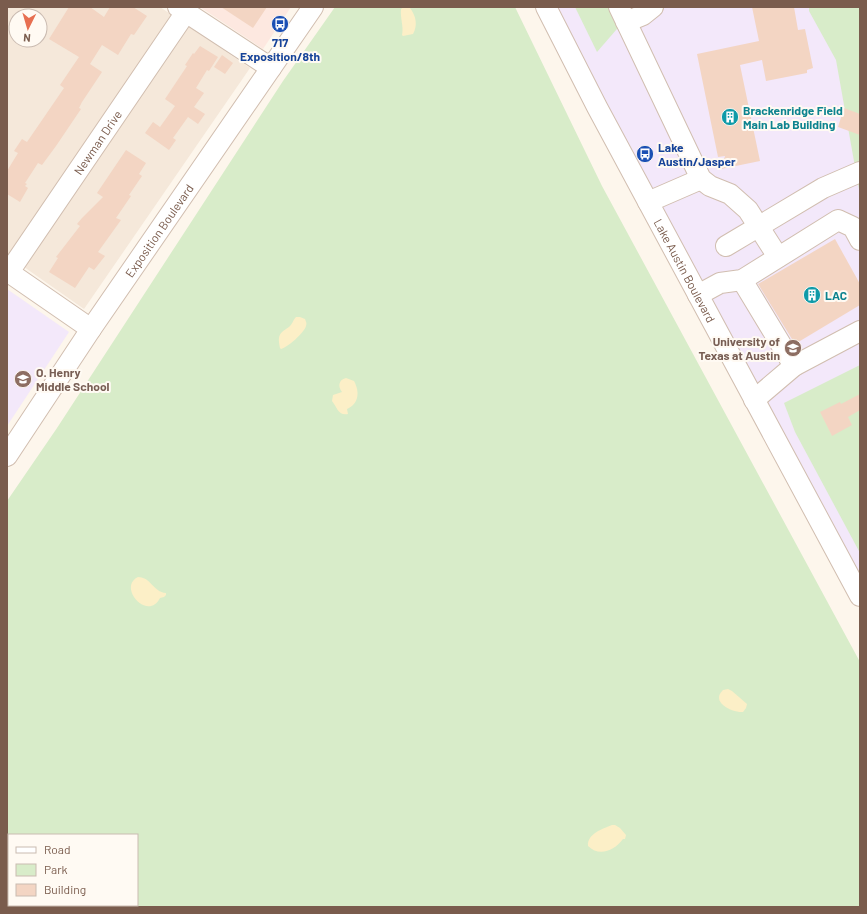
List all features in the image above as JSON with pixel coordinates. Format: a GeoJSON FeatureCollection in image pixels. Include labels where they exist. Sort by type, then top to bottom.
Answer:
{"type":"FeatureCollection","features":[{"type":"Feature","properties":{"kind":"street","name":"Exposition Boulevard"},"geometry":{"type":"LineString","coordinates":[[7,456],[92,329],[313,7]]}},
{"type":"Feature","properties":{"kind":"street","name":"Lake Austin Boulevard"},"geometry":{"type":"LineString","coordinates":[[547,7],[597,107],[860,596]]}},
{"type":"Feature","properties":{"kind":"street"},"geometry":{"type":"LineString","coordinates":[[653,7],[643,15],[623,14],[701,179],[710,186],[730,194],[748,210],[778,257]]}},
{"type":"Feature","properties":{"kind":"street"},"geometry":{"type":"LineString","coordinates":[[182,10],[271,68]]}},
{"type":"Feature","properties":{"kind":"street","name":"Newman Drive"},"geometry":{"type":"LineString","coordinates":[[8,272],[182,10]]}},
{"type":"Feature","properties":{"kind":"street"},"geometry":{"type":"LineString","coordinates":[[726,246],[823,188],[860,172]]}},
{"type":"Feature","properties":{"kind":"street"},"geometry":{"type":"LineString","coordinates":[[648,202],[701,179]]}},
{"type":"Feature","properties":{"kind":"street"},"geometry":{"type":"LineString","coordinates":[[698,295],[720,283],[742,280],[838,220],[853,227],[860,240]]}},
{"type":"Feature","properties":{"kind":"street"},"geometry":{"type":"LineString","coordinates":[[8,272],[92,329]]}},
{"type":"Feature","properties":{"kind":"street"},"geometry":{"type":"LineString","coordinates":[[742,280],[794,366]]}},
{"type":"Feature","properties":{"kind":"street"},"geometry":{"type":"LineString","coordinates":[[754,400],[794,366],[860,331]]}},
{"type":"Feature","properties":{"kind":"shaded area"},"geometry":{"type":"Polygon","coordinates":[[[7,7],[160,7],[250,68],[84,309],[7,255],[7,7]]]}},
{"type":"Feature","properties":{"kind":"shaded area"},"geometry":{"type":"Polygon","coordinates":[[[200,7],[291,7],[263,49],[200,7]]]}},
{"type":"Feature","properties":{"kind":"shaded area","name":"University of Texas at Austin"},"geometry":{"type":"Polygon","coordinates":[[[546,7],[860,7],[860,596],[546,7]]]}},
{"type":"Feature","properties":{"kind":"shaded area","name":"O. Henry Middle School"},"geometry":{"type":"Polygon","coordinates":[[[7,289],[69,332],[7,426],[7,289]]]}},
{"type":"Feature","properties":{"kind":"green space"},"geometry":{"type":"Polygon","coordinates":[[[335,7],[515,7],[602,186],[860,662],[860,907],[7,907],[7,501],[57,428],[283,81],[335,7]]]}},
{"type":"Feature","properties":{"kind":"green space"},"geometry":{"type":"Polygon","coordinates":[[[575,7],[636,7],[597,52],[575,7]]]}},
{"type":"Feature","properties":{"kind":"green space"},"geometry":{"type":"Polygon","coordinates":[[[809,7],[860,7],[860,195],[836,60],[809,11],[809,7]]]}},
{"type":"Feature","properties":{"kind":"green space"},"geometry":{"type":"Polygon","coordinates":[[[860,365],[860,553],[795,432],[784,403],[860,365]]]}},
{"type":"Feature","properties":{"kind":"sand"},"geometry":{"type":"Polygon","coordinates":[[[404,7],[410,8],[414,14],[416,24],[413,34],[403,36],[401,9],[404,7]]]}},
{"type":"Feature","properties":{"kind":"sand"},"geometry":{"type":"Polygon","coordinates":[[[296,317],[305,319],[305,329],[288,346],[281,349],[279,341],[280,336],[290,326],[296,317]]]}},
{"type":"Feature","properties":{"kind":"sand"},"geometry":{"type":"Polygon","coordinates":[[[346,378],[354,381],[358,393],[354,404],[347,409],[348,414],[342,414],[332,401],[333,395],[342,392],[340,382],[346,378]]]}},
{"type":"Feature","properties":{"kind":"sand"},"geometry":{"type":"Polygon","coordinates":[[[138,577],[146,579],[158,590],[166,593],[166,595],[160,598],[155,604],[149,606],[142,605],[133,594],[131,588],[132,582],[138,577]]]}},
{"type":"Feature","properties":{"kind":"sand"},"geometry":{"type":"Polygon","coordinates":[[[728,689],[747,704],[743,712],[728,709],[719,699],[723,690],[728,689]]]}},
{"type":"Feature","properties":{"kind":"sand"},"geometry":{"type":"Polygon","coordinates":[[[612,825],[620,828],[626,835],[625,839],[623,839],[615,847],[602,852],[588,846],[588,842],[593,835],[612,825]]]}},
{"type":"Feature","properties":{"kind":"building"},"geometry":{"type":"Polygon","coordinates":[[[69,7],[90,7],[104,17],[110,7],[133,7],[147,16],[134,35],[131,34],[118,55],[102,45],[90,64],[102,72],[82,102],[79,108],[81,109],[56,146],[42,165],[38,163],[25,183],[27,184],[25,186],[28,188],[20,202],[7,194],[7,171],[18,153],[14,151],[22,139],[27,142],[64,88],[60,85],[79,57],[49,39],[69,7]]]}},
{"type":"Feature","properties":{"kind":"building"},"geometry":{"type":"Polygon","coordinates":[[[221,7],[267,7],[253,28],[221,7]]]}},
{"type":"Feature","properties":{"kind":"building","name":"Brackenridge Field Main Lab Building"},"geometry":{"type":"Polygon","coordinates":[[[752,7],[794,7],[798,30],[805,29],[813,68],[807,70],[807,73],[766,81],[762,60],[740,65],[760,161],[721,169],[725,156],[718,157],[697,54],[759,41],[752,7]]]}},
{"type":"Feature","properties":{"kind":"building"},"geometry":{"type":"Polygon","coordinates":[[[200,46],[218,57],[209,71],[207,70],[196,88],[204,93],[194,107],[205,114],[198,124],[188,117],[173,138],[176,140],[169,150],[145,133],[153,122],[160,127],[175,106],[165,99],[187,66],[185,65],[200,46]]]}},
{"type":"Feature","properties":{"kind":"building"},"geometry":{"type":"Polygon","coordinates":[[[222,55],[233,63],[225,74],[214,67],[222,55]]]}},
{"type":"Feature","properties":{"kind":"building"},"geometry":{"type":"Polygon","coordinates":[[[844,108],[860,114],[860,135],[838,127],[844,108]]]}},
{"type":"Feature","properties":{"kind":"building"},"geometry":{"type":"Polygon","coordinates":[[[126,150],[146,163],[139,174],[142,176],[116,218],[121,220],[98,252],[105,256],[94,270],[89,267],[75,288],[49,272],[58,258],[56,257],[80,226],[77,224],[103,197],[97,193],[126,150]]]}},
{"type":"Feature","properties":{"kind":"building","name":"LAC"},"geometry":{"type":"Polygon","coordinates":[[[835,239],[860,284],[860,305],[795,344],[758,284],[835,239]]]}},
{"type":"Feature","properties":{"kind":"building"},"geometry":{"type":"Polygon","coordinates":[[[860,394],[860,410],[848,417],[852,425],[832,436],[820,412],[840,402],[841,404],[860,394]]]}},
{"type":"Feature","properties":{"kind":"place","name":"717 Exposition/8th"},"geometry":{"type":"Point","coordinates":[280,24]}},
{"type":"Feature","properties":{"kind":"place","name":"Brackenridge Field Main Lab Building"},"geometry":{"type":"Point","coordinates":[730,117]}},
{"type":"Feature","properties":{"kind":"place","name":"Lake Austin/Jasper"},"geometry":{"type":"Point","coordinates":[645,154]}},
{"type":"Feature","properties":{"kind":"place","name":"LAC"},"geometry":{"type":"Point","coordinates":[812,295]}},
{"type":"Feature","properties":{"kind":"place","name":"University of Texas at Austin"},"geometry":{"type":"Point","coordinates":[793,348]}},
{"type":"Feature","properties":{"kind":"place","name":"O. Henry Middle School"},"geometry":{"type":"Point","coordinates":[23,379]}}]}
